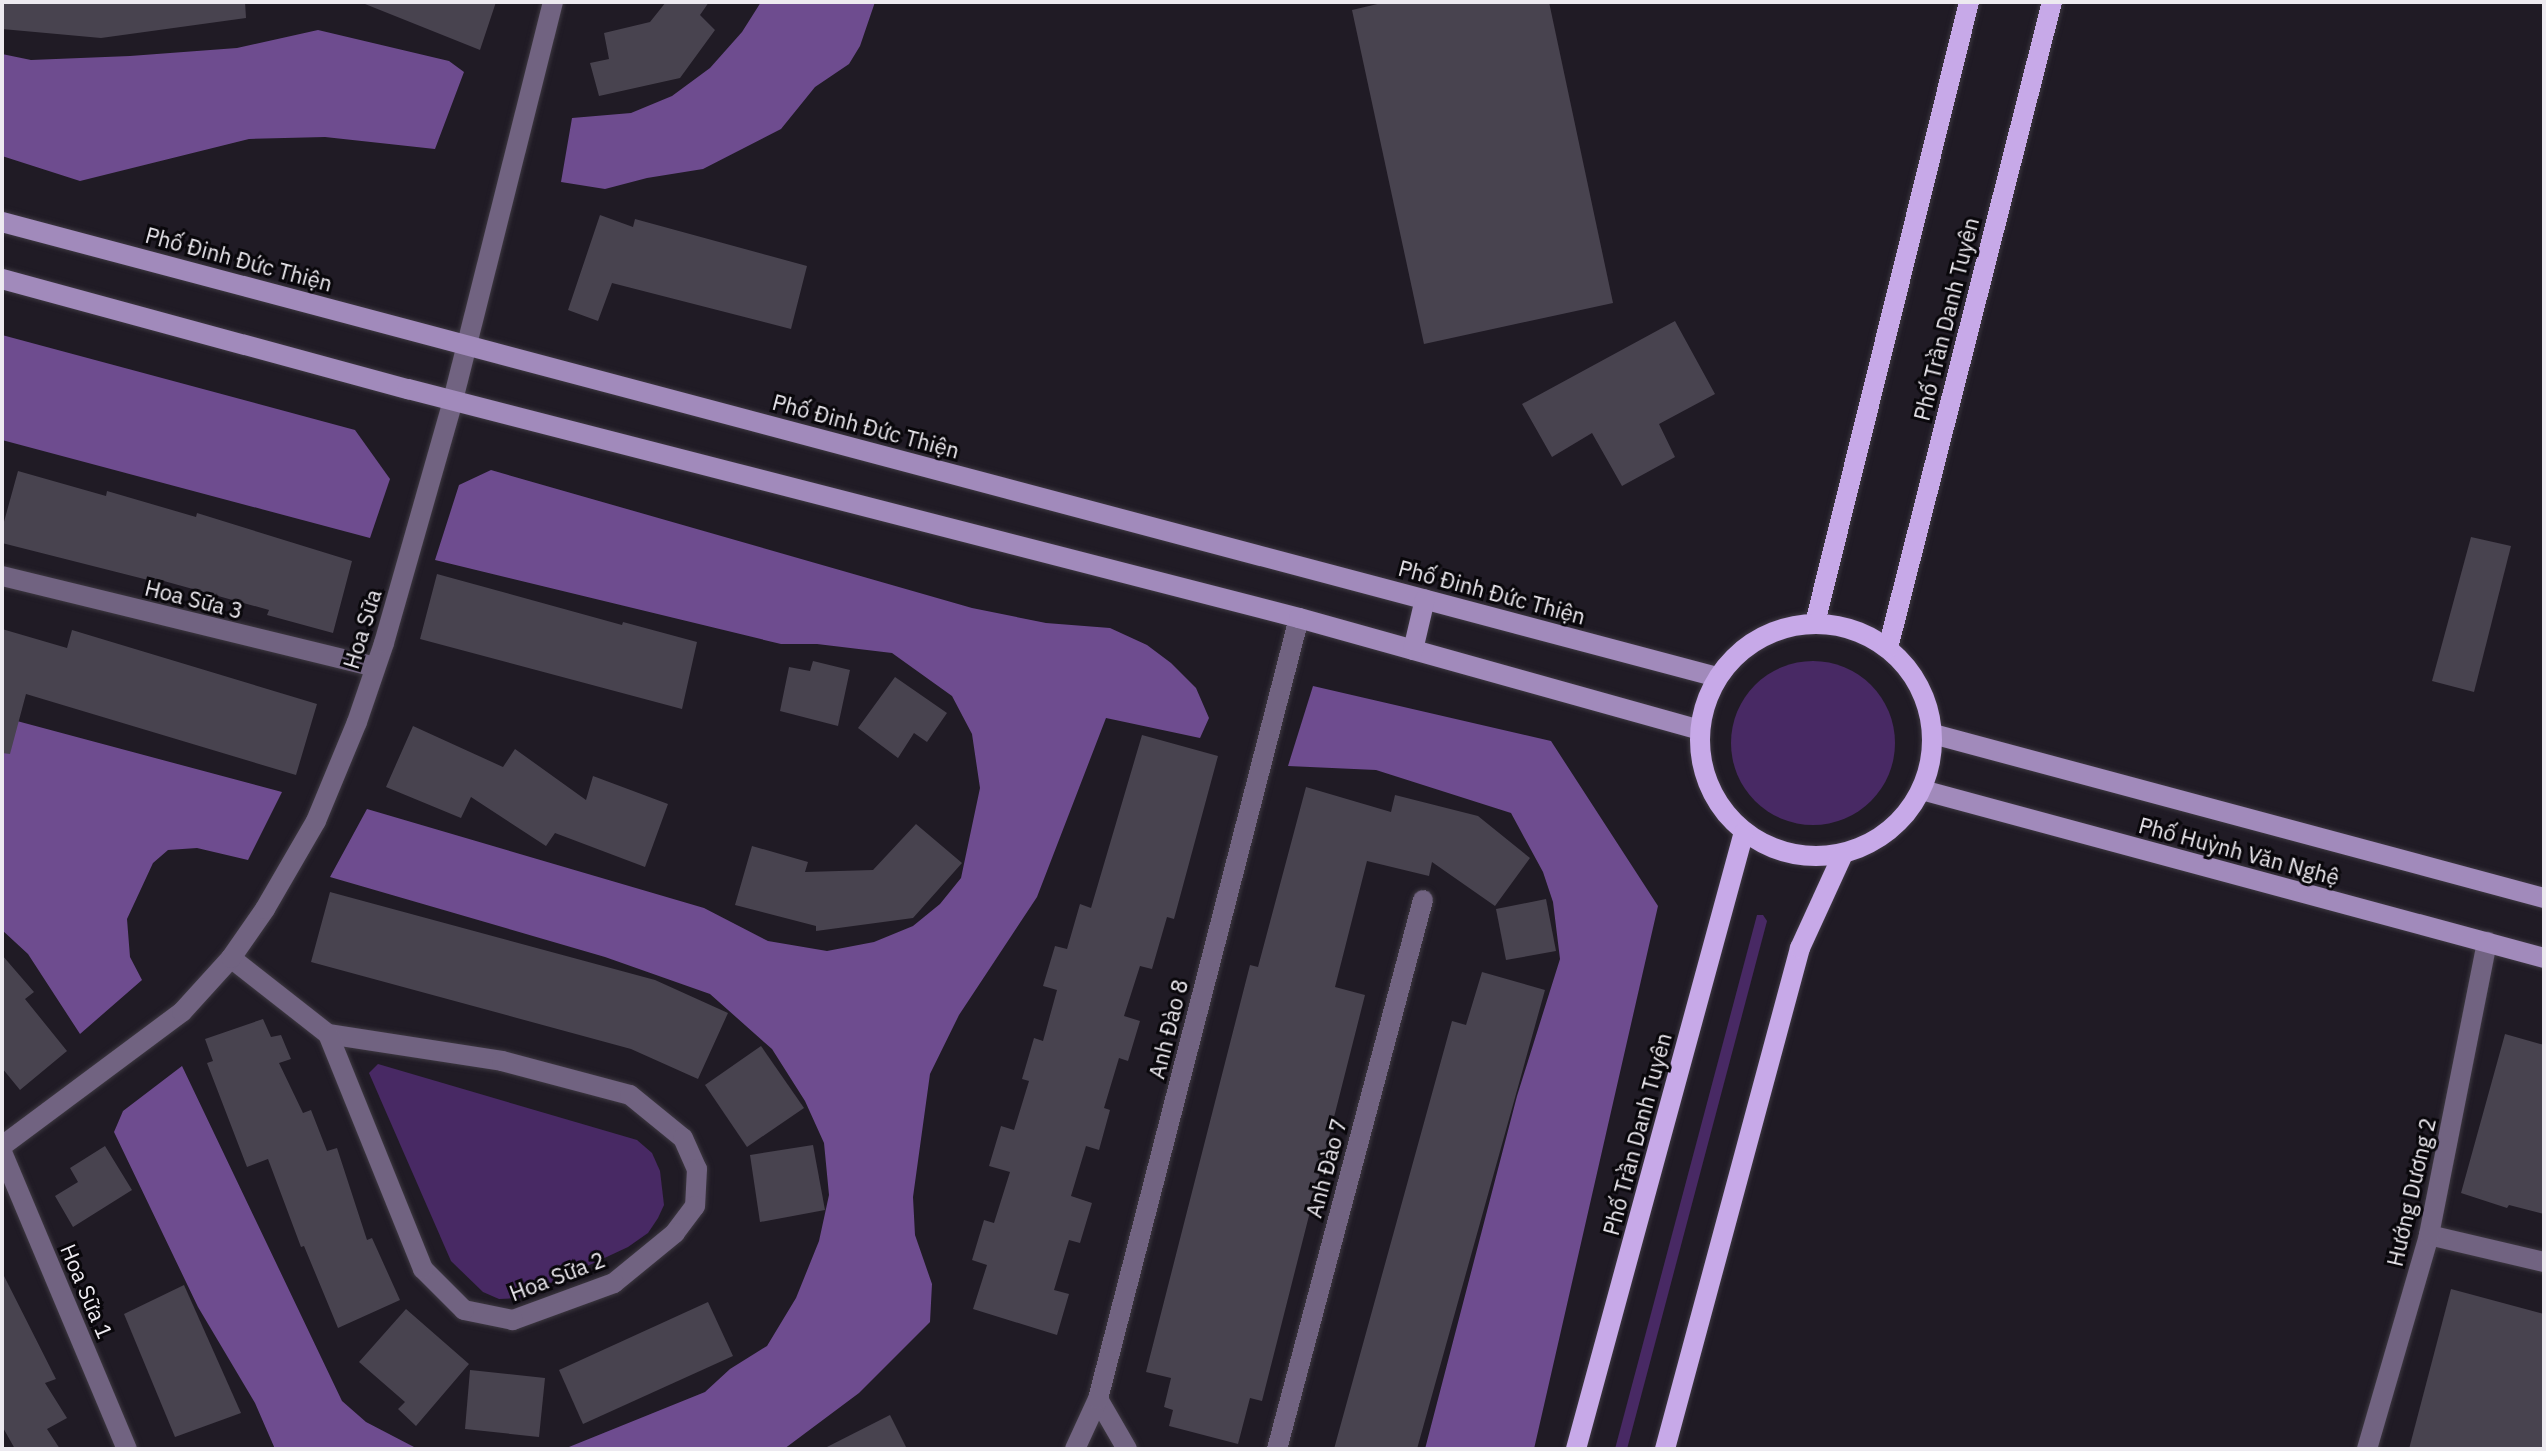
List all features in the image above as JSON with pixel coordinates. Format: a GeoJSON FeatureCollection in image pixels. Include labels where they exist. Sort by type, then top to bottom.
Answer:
{"type":"FeatureCollection","features":[{"type":"Feature","properties":{"kind":"main road"},"geometry":{"type":"LineString","coordinates":[[1815,623],[1969,2]]}},
{"type":"Feature","properties":{"kind":"main road","name":"Phố Trần Danh Tuyên"},"geometry":{"type":"LineString","coordinates":[[1888,648],[2052,2]]}},
{"type":"Feature","properties":{"kind":"main road"},"geometry":{"type":"LineString","coordinates":[[1815,623],[1841,626],[1866,634],[1888,648],[1919,686],[1933,734],[1931,763],[1922,790],[1908,813],[1890,831],[1868,845],[1843,854],[1817,857],[1791,854],[1744,832],[1723,811],[1709,786],[1700,758],[1700,730],[1705,702],[1717,677],[1736,654],[1761,637],[1789,626],[1815,623]]}},
{"type":"Feature","properties":{"kind":"main road","name":"Phố Trần Danh Tuyên"},"geometry":{"type":"LineString","coordinates":[[1576,1449],[1744,832]]}},
{"type":"Feature","properties":{"kind":"main road"},"geometry":{"type":"LineString","coordinates":[[1665,1449],[1800,948],[1843,854]]}},
{"type":"Feature","properties":{"kind":"street","name":"Hoa Sữa"},"geometry":{"type":"LineString","coordinates":[[2,1146],[182,1012],[231,958],[265,909],[316,821],[375,667],[453,400],[553,2]]}},
{"type":"Feature","properties":{"kind":"street","name":"Phố Đinh Đức Thiện"},"geometry":{"type":"LineString","coordinates":[[2,222],[1717,677]]}},
{"type":"Feature","properties":{"kind":"street"},"geometry":{"type":"LineString","coordinates":[[2,279],[453,400],[1299,618],[1700,730]]}},
{"type":"Feature","properties":{"kind":"street","name":"Hoa Sữa 3"},"geometry":{"type":"LineString","coordinates":[[2,576],[375,667]]}},
{"type":"Feature","properties":{"kind":"street"},"geometry":{"type":"LineString","coordinates":[[1413,650],[1425,599]]}},
{"type":"Feature","properties":{"kind":"street","name":"Anh Đào 8"},"geometry":{"type":"LineString","coordinates":[[1075,1449],[1098,1399],[1299,618]]}},
{"type":"Feature","properties":{"kind":"street","name":"Phố Huỳnh Văn Nghệ"},"geometry":{"type":"LineString","coordinates":[[1933,734],[2544,898]]}},
{"type":"Feature","properties":{"kind":"street","name":"Phố Huỳnh Văn Nghệ"},"geometry":{"type":"LineString","coordinates":[[1922,790],[2544,958]]}},
{"type":"Feature","properties":{"kind":"street","name":"Anh Đào 7"},"geometry":{"type":"LineString","coordinates":[[1277,1449],[1423,900]]}},
{"type":"Feature","properties":{"kind":"street","name":"Hướng Dương 2"},"geometry":{"type":"LineString","coordinates":[[2367,1449],[2429,1235],[2487,942]]}},
{"type":"Feature","properties":{"kind":"street","name":"Hoa Sữa 2"},"geometry":{"type":"LineString","coordinates":[[231,958],[328,1034],[502,1061],[630,1095],[683,1138],[697,1169],[695,1206],[665,1242],[614,1283],[513,1320],[464,1310],[423,1269],[328,1034]]}},
{"type":"Feature","properties":{"kind":"street","name":"Hoa Sữa 1"},"geometry":{"type":"LineString","coordinates":[[2,1152],[127,1449]]}},
{"type":"Feature","properties":{"kind":"street"},"geometry":{"type":"LineString","coordinates":[[2429,1235],[2544,1262]]}},
{"type":"Feature","properties":{"kind":"street"},"geometry":{"type":"LineString","coordinates":[[1098,1399],[1127,1449]]}},
{"type":"Feature","properties":{"kind":"shaded area"},"geometry":{"type":"Polygon","coordinates":[[[761,2],[875,2],[860,46],[849,64],[815,87],[781,129],[703,169],[605,189],[561,182],[572,118],[631,113],[672,96],[710,68],[742,32],[761,2]]]}},
{"type":"Feature","properties":{"kind":"shaded area"},"geometry":{"type":"Polygon","coordinates":[[[318,30],[449,61],[464,72],[435,149],[325,137],[249,139],[80,181],[2,156],[2,54],[31,60],[237,48],[318,30]]]}},
{"type":"Feature","properties":{"kind":"shaded area"},"geometry":{"type":"Polygon","coordinates":[[[2,335],[355,430],[390,479],[370,538],[2,440],[2,335]]]}},
{"type":"Feature","properties":{"kind":"shaded area"},"geometry":{"type":"Polygon","coordinates":[[[491,470],[972,608],[1046,623],[1110,628],[1147,645],[1171,663],[1196,688],[1209,718],[1200,738],[1106,718],[1037,897],[959,1015],[930,1074],[913,1197],[915,1235],[932,1284],[930,1322],[859,1393],[784,1449],[564,1449],[705,1392],[730,1369],[767,1346],[796,1298],[819,1241],[829,1195],[824,1143],[805,1101],[772,1049],[710,994],[605,957],[330,877],[367,809],[704,908],[768,941],[827,951],[874,942],[913,926],[940,904],[961,878],[980,788],[972,734],[952,696],[892,653],[817,644],[781,644],[435,560],[459,485],[491,470]]]}},
{"type":"Feature","properties":{"kind":"shaded area"},"geometry":{"type":"Polygon","coordinates":[[[1813,661],[1844,668],[1871,685],[1888,712],[1895,743],[1888,774],[1871,801],[1844,818],[1813,825],[1782,818],[1755,801],[1738,774],[1731,743],[1738,712],[1755,685],[1782,668],[1813,661]]]}},
{"type":"Feature","properties":{"kind":"shaded area"},"geometry":{"type":"Polygon","coordinates":[[[1313,686],[1551,741],[1658,906],[1534,1449],[1425,1449],[1517,1096],[1560,959],[1553,902],[1543,872],[1511,813],[1376,770],[1288,766],[1313,686]]]}},
{"type":"Feature","properties":{"kind":"shaded area"},"geometry":{"type":"Polygon","coordinates":[[[2,717],[282,792],[248,860],[197,848],[168,850],[153,863],[127,919],[130,957],[142,980],[80,1034],[28,954],[2,930],[2,717]]]}},
{"type":"Feature","properties":{"kind":"shaded area"},"geometry":{"type":"Polygon","coordinates":[[[1757,915],[1763,915],[1767,921],[1627,1449],[1615,1449],[1757,915]]]}},
{"type":"Feature","properties":{"kind":"shaded area"},"geometry":{"type":"Polygon","coordinates":[[[378,1064],[637,1140],[652,1153],[660,1171],[664,1205],[658,1218],[648,1233],[628,1247],[519,1298],[499,1299],[483,1292],[451,1261],[369,1073],[378,1064]]]}},
{"type":"Feature","properties":{"kind":"shaded area"},"geometry":{"type":"Polygon","coordinates":[[[182,1066],[342,1401],[366,1422],[414,1447],[426,1449],[275,1449],[255,1403],[198,1307],[114,1132],[123,1111],[182,1066]]]}},
{"type":"Feature","properties":{"kind":"building"},"geometry":{"type":"Polygon","coordinates":[[[2,2],[245,2],[246,18],[101,38],[2,29],[2,2]]]}},
{"type":"Feature","properties":{"kind":"building"},"geometry":{"type":"Polygon","coordinates":[[[360,2],[496,2],[480,50],[360,2]]]}},
{"type":"Feature","properties":{"kind":"building"},"geometry":{"type":"Polygon","coordinates":[[[666,2],[709,2],[700,15],[715,30],[680,78],[599,96],[590,63],[609,59],[604,33],[650,22],[666,2]]]}},
{"type":"Feature","properties":{"kind":"building"},"geometry":{"type":"Polygon","coordinates":[[[1386,2],[1549,2],[1613,303],[1424,344],[1352,10],[1386,2]]]}},
{"type":"Feature","properties":{"kind":"building"},"geometry":{"type":"Polygon","coordinates":[[[600,215],[633,227],[635,219],[807,266],[791,329],[612,283],[598,321],[568,310],[600,215]]]}},
{"type":"Feature","properties":{"kind":"building"},"geometry":{"type":"Polygon","coordinates":[[[1675,321],[1715,394],[1659,424],[1675,457],[1622,486],[1592,433],[1552,457],[1522,404],[1675,321]]]}},
{"type":"Feature","properties":{"kind":"building"},"geometry":{"type":"Polygon","coordinates":[[[18,471],[106,496],[107,491],[196,517],[197,513],[352,561],[333,633],[267,615],[269,610],[153,578],[152,581],[2,543],[2,529],[18,471]]]}},
{"type":"Feature","properties":{"kind":"building"},"geometry":{"type":"Polygon","coordinates":[[[2471,537],[2511,546],[2474,692],[2432,681],[2471,537]]]}},
{"type":"Feature","properties":{"kind":"building"},"geometry":{"type":"Polygon","coordinates":[[[437,574],[622,625],[623,622],[697,642],[682,709],[420,639],[437,574]]]}},
{"type":"Feature","properties":{"kind":"building"},"geometry":{"type":"Polygon","coordinates":[[[2,629],[67,648],[72,630],[317,704],[296,775],[26,694],[10,754],[2,753],[2,629]]]}},
{"type":"Feature","properties":{"kind":"building"},"geometry":{"type":"Polygon","coordinates":[[[813,661],[850,670],[838,726],[780,711],[789,667],[810,671],[813,661]]]}},
{"type":"Feature","properties":{"kind":"building"},"geometry":{"type":"Polygon","coordinates":[[[895,677],[947,713],[927,742],[914,733],[898,758],[858,728],[895,677]]]}},
{"type":"Feature","properties":{"kind":"building"},"geometry":{"type":"Polygon","coordinates":[[[413,726],[503,767],[515,749],[586,800],[593,776],[668,804],[645,867],[555,833],[546,846],[471,797],[461,818],[386,787],[413,726]]]}},
{"type":"Feature","properties":{"kind":"building"},"geometry":{"type":"Polygon","coordinates":[[[1142,735],[1218,756],[1174,919],[1167,917],[1152,969],[1140,966],[1124,1016],[1140,1021],[1128,1061],[1119,1058],[1104,1108],[1110,1110],[1099,1150],[1086,1146],[1071,1196],[1092,1203],[1080,1243],[1069,1240],[1054,1290],[1069,1294],[1057,1335],[973,1309],[987,1265],[972,1260],[984,1220],[994,1223],[1010,1172],[989,1166],[1001,1126],[1014,1130],[1029,1081],[1022,1079],[1034,1038],[1043,1041],[1057,990],[1043,986],[1055,946],[1067,949],[1080,904],[1091,908],[1142,735]]]}},
{"type":"Feature","properties":{"kind":"building"},"geometry":{"type":"Polygon","coordinates":[[[1306,787],[1391,812],[1395,795],[1478,816],[1530,858],[1495,906],[1432,862],[1429,876],[1367,861],[1335,987],[1365,995],[1262,1401],[1250,1398],[1238,1444],[1169,1426],[1173,1410],[1164,1407],[1171,1378],[1146,1372],[1250,965],[1258,967],[1306,787]]]}},
{"type":"Feature","properties":{"kind":"building"},"geometry":{"type":"Polygon","coordinates":[[[916,824],[962,863],[913,918],[816,931],[816,926],[735,905],[752,846],[808,862],[805,872],[873,870],[916,824]]]}},
{"type":"Feature","properties":{"kind":"building"},"geometry":{"type":"Polygon","coordinates":[[[330,892],[655,980],[728,1013],[698,1079],[631,1049],[311,962],[330,892]]]}},
{"type":"Feature","properties":{"kind":"building"},"geometry":{"type":"Polygon","coordinates":[[[1546,899],[1556,951],[1506,960],[1496,909],[1546,899]]]}},
{"type":"Feature","properties":{"kind":"building"},"geometry":{"type":"Polygon","coordinates":[[[2,955],[34,992],[25,999],[67,1051],[20,1090],[2,1068],[2,955]]]}},
{"type":"Feature","properties":{"kind":"building"},"geometry":{"type":"Polygon","coordinates":[[[1482,972],[1545,990],[1417,1449],[1334,1449],[1452,1021],[1466,1025],[1482,972]]]}},
{"type":"Feature","properties":{"kind":"building"},"geometry":{"type":"Polygon","coordinates":[[[263,1019],[271,1037],[281,1035],[291,1059],[279,1063],[303,1113],[311,1110],[327,1151],[337,1148],[367,1240],[372,1238],[400,1300],[338,1328],[304,1246],[301,1247],[268,1159],[247,1167],[207,1063],[213,1061],[205,1039],[263,1019]]]}},
{"type":"Feature","properties":{"kind":"building"},"geometry":{"type":"Polygon","coordinates":[[[2505,1034],[2544,1045],[2544,1214],[2509,1205],[2507,1208],[2461,1193],[2505,1034]]]}},
{"type":"Feature","properties":{"kind":"building"},"geometry":{"type":"Polygon","coordinates":[[[761,1046],[804,1108],[747,1147],[705,1085],[761,1046]]]}},
{"type":"Feature","properties":{"kind":"building"},"geometry":{"type":"Polygon","coordinates":[[[813,1145],[825,1210],[760,1222],[750,1155],[813,1145]]]}},
{"type":"Feature","properties":{"kind":"building"},"geometry":{"type":"Polygon","coordinates":[[[105,1146],[132,1190],[73,1227],[55,1196],[78,1182],[70,1168],[105,1146]]]}},
{"type":"Feature","properties":{"kind":"building"},"geometry":{"type":"Polygon","coordinates":[[[2,1272],[56,1379],[45,1383],[67,1418],[47,1429],[60,1449],[15,1449],[2,1426],[2,1272]]]}},
{"type":"Feature","properties":{"kind":"building"},"geometry":{"type":"Polygon","coordinates":[[[184,1285],[241,1413],[175,1437],[124,1314],[184,1285]]]}},
{"type":"Feature","properties":{"kind":"building"},"geometry":{"type":"Polygon","coordinates":[[[2451,1289],[2544,1314],[2544,1449],[2409,1449],[2451,1289]]]}},
{"type":"Feature","properties":{"kind":"building"},"geometry":{"type":"Polygon","coordinates":[[[708,1302],[733,1356],[583,1424],[559,1370],[708,1302]]]}},
{"type":"Feature","properties":{"kind":"building"},"geometry":{"type":"Polygon","coordinates":[[[406,1309],[469,1364],[416,1426],[398,1409],[405,1402],[359,1362],[406,1309]]]}},
{"type":"Feature","properties":{"kind":"building"},"geometry":{"type":"Polygon","coordinates":[[[470,1370],[545,1378],[539,1437],[465,1429],[470,1370]]]}},
{"type":"Feature","properties":{"kind":"building"},"geometry":{"type":"Polygon","coordinates":[[[890,1415],[907,1449],[823,1449],[890,1415]]]}}]}
